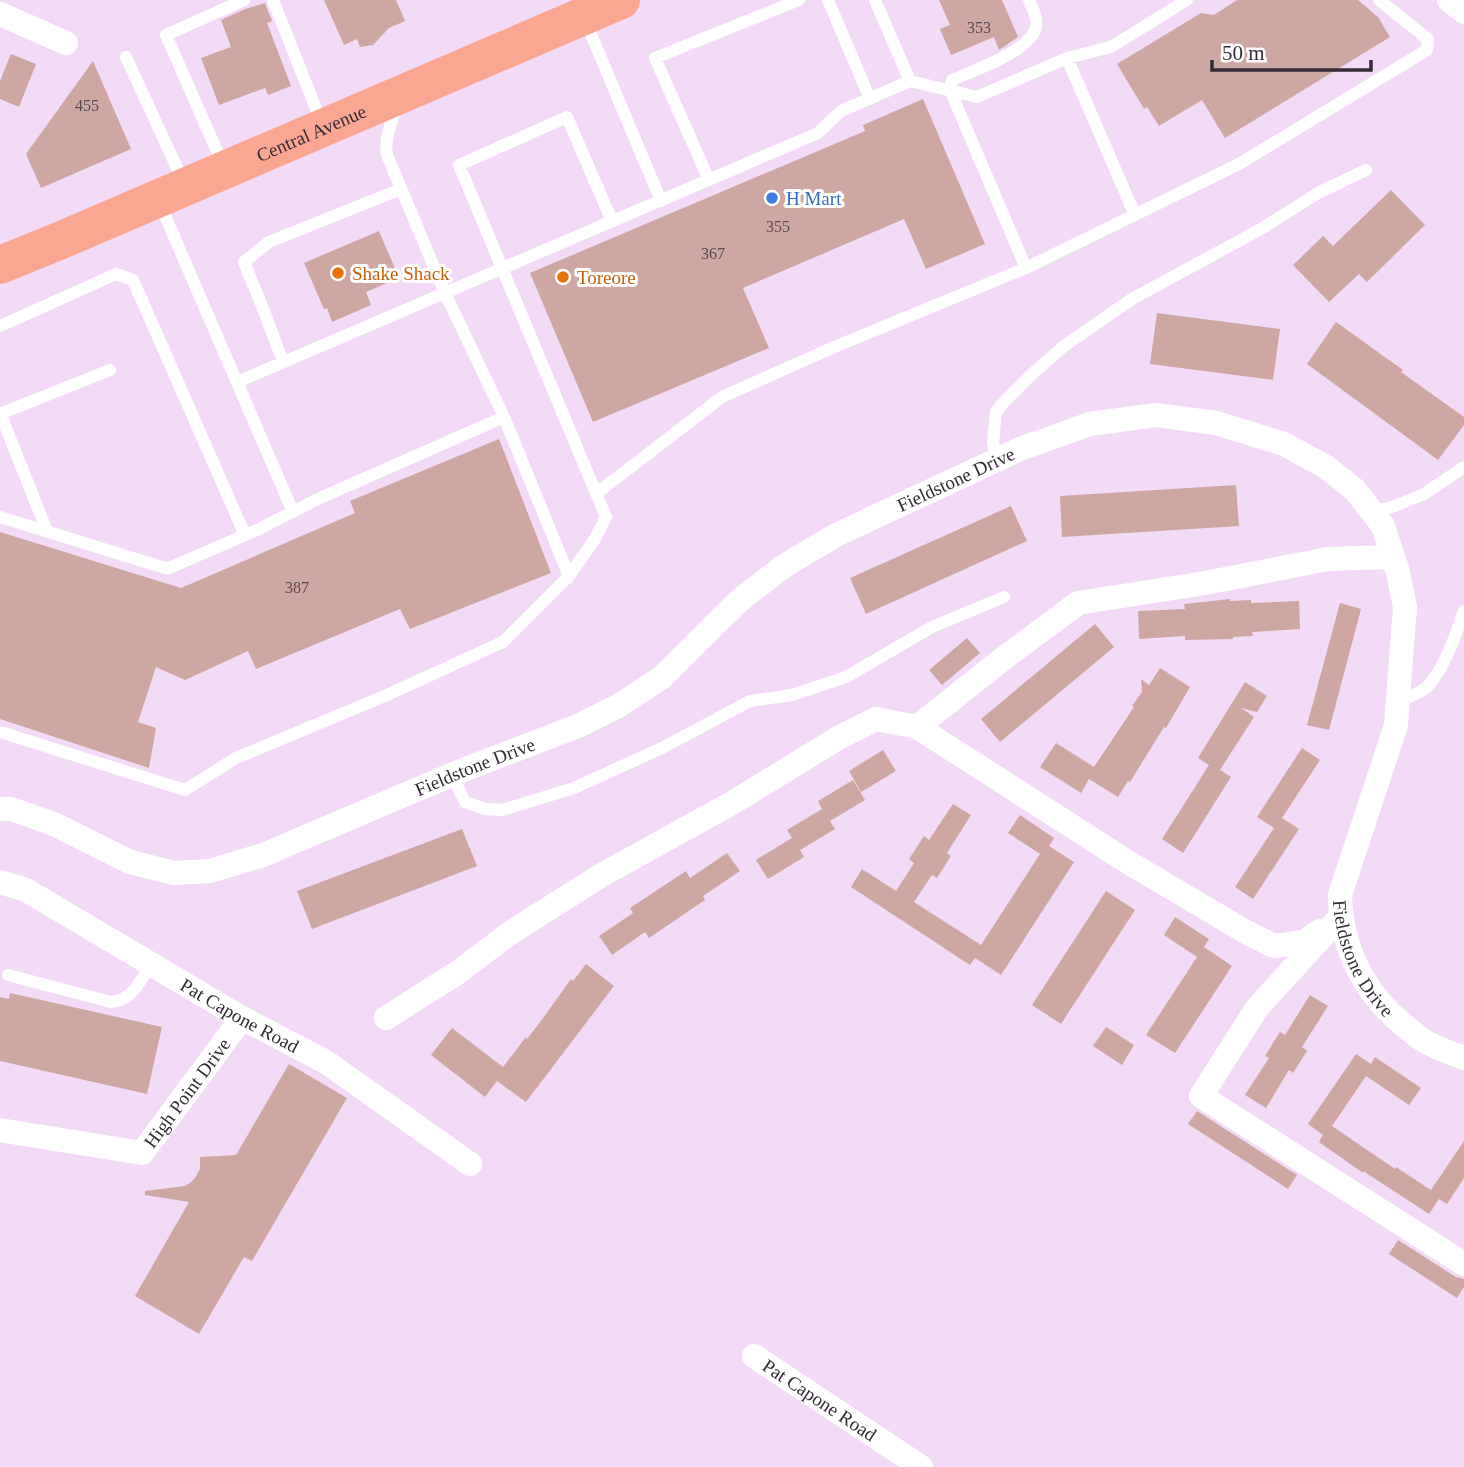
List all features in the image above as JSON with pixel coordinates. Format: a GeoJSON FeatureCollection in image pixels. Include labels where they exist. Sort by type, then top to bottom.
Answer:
{"type":"FeatureCollection","features":[{"type":"Feature","properties":{"kind":"main road","name":"Central Avenue"},"geometry":{"type":"LineString","coordinates":[[0,265],[621,0]]}},
{"type":"Feature","properties":{"kind":"street"},"geometry":{"type":"LineString","coordinates":[[1450,0],[1464,12]]}},
{"type":"Feature","properties":{"kind":"street"},"geometry":{"type":"LineString","coordinates":[[0,14],[66,43]]}},
{"type":"Feature","properties":{"kind":"street","name":"Fieldstone Drive"},"geometry":{"type":"LineString","coordinates":[[0,808],[11,809],[54,824],[131,862],[174,873],[210,871],[263,855],[452,775],[579,726],[618,706],[661,678],[740,600],[784,566],[836,535],[1020,449],[1090,425],[1156,415],[1216,423],[1284,444],[1326,467],[1355,490],[1382,526],[1398,572],[1405,607],[1396,725],[1340,895],[1340,917],[1352,955],[1366,985],[1393,1017],[1423,1041],[1464,1058]]}},
{"type":"Feature","properties":{"kind":"street"},"geometry":{"type":"LineString","coordinates":[[917,727],[1078,603],[1205,583],[1328,559],[1393,557]]}},
{"type":"Feature","properties":{"kind":"street"},"geometry":{"type":"LineString","coordinates":[[386,1018],[457,973],[510,933],[600,876],[732,803],[840,737],[876,719],[917,727],[1131,864],[1245,932],[1274,946],[1304,942],[1340,917]]}},
{"type":"Feature","properties":{"kind":"street","name":"Pat Capone Road"},"geometry":{"type":"LineString","coordinates":[[0,882],[26,890],[242,1018],[326,1062],[470,1164]]}},
{"type":"Feature","properties":{"kind":"street"},"geometry":{"type":"LineString","coordinates":[[1340,917],[1257,1008],[1201,1096],[1464,1264]]}},
{"type":"Feature","properties":{"kind":"street","name":"High Point Drive"},"geometry":{"type":"LineString","coordinates":[[0,1130],[142,1153],[242,1018]]}},
{"type":"Feature","properties":{"kind":"street","name":"Pat Capone Road"},"geometry":{"type":"LineString","coordinates":[[754,1356],[920,1467]]}},
{"type":"Feature","properties":{"kind":"lane"},"geometry":{"type":"LineString","coordinates":[[226,170],[166,35],[244,0]]}},
{"type":"Feature","properties":{"kind":"lane"},"geometry":{"type":"LineString","coordinates":[[273,0],[323,128]]}},
{"type":"Feature","properties":{"kind":"lane"},"geometry":{"type":"LineString","coordinates":[[709,180],[655,58],[799,0]]}},
{"type":"Feature","properties":{"kind":"lane"},"geometry":{"type":"LineString","coordinates":[[828,0],[870,99]]}},
{"type":"Feature","properties":{"kind":"lane"},"geometry":{"type":"LineString","coordinates":[[874,0],[910,81]]}},
{"type":"Feature","properties":{"kind":"lane"},"geometry":{"type":"LineString","coordinates":[[1026,268],[950,90],[952,80],[1012,52],[1030,39],[1036,26],[1036,16],[1028,0]]}},
{"type":"Feature","properties":{"kind":"lane"},"geometry":{"type":"LineString","coordinates":[[237,382],[818,133],[841,111],[910,81],[977,97],[1067,58],[1111,47],[1187,0]]}},
{"type":"Feature","properties":{"kind":"lane"},"geometry":{"type":"LineString","coordinates":[[597,493],[722,397],[832,348],[1026,268],[1135,215],[1238,164],[1427,50],[1428,39],[1379,0]]}},
{"type":"Feature","properties":{"kind":"lane"},"geometry":{"type":"LineString","coordinates":[[583,16],[661,201]]}},
{"type":"Feature","properties":{"kind":"lane"},"geometry":{"type":"LineString","coordinates":[[125,57],[237,382],[293,512]]}},
{"type":"Feature","properties":{"kind":"lane"},"geometry":{"type":"LineString","coordinates":[[1067,58],[1135,215]]}},
{"type":"Feature","properties":{"kind":"lane"},"geometry":{"type":"LineString","coordinates":[[402,94],[387,135],[387,155],[445,293],[504,417],[569,576]]}},
{"type":"Feature","properties":{"kind":"lane"},"geometry":{"type":"LineString","coordinates":[[0,732],[184,790],[236,758],[387,695],[503,642],[569,576],[595,539],[606,516],[459,165],[567,117],[611,221]]}},
{"type":"Feature","properties":{"kind":"lane"},"geometry":{"type":"LineString","coordinates":[[997,460],[993,443],[996,412],[1030,376],[1064,346],[1132,299],[1261,229],[1318,193],[1366,170]]}},
{"type":"Feature","properties":{"kind":"lane"},"geometry":{"type":"LineString","coordinates":[[283,362],[244,262],[269,242],[401,189]]}},
{"type":"Feature","properties":{"kind":"lane"},"geometry":{"type":"LineString","coordinates":[[0,326],[116,274],[133,280],[245,535]]}},
{"type":"Feature","properties":{"kind":"lane"},"geometry":{"type":"LineString","coordinates":[[47,531],[0,413],[110,370]]}},
{"type":"Feature","properties":{"kind":"lane"},"geometry":{"type":"LineString","coordinates":[[0,517],[169,568],[504,417]]}},
{"type":"Feature","properties":{"kind":"lane"},"geometry":{"type":"LineString","coordinates":[[1372,512],[1424,494],[1464,467]]}},
{"type":"Feature","properties":{"kind":"lane"},"geometry":{"type":"LineString","coordinates":[[452,775],[465,802],[486,810],[502,810],[574,788],[662,748],[750,701],[792,695],[846,677],[932,627],[1003,597]]}},
{"type":"Feature","properties":{"kind":"lane"},"geometry":{"type":"LineString","coordinates":[[1398,702],[1428,686],[1451,647],[1464,611]]}},
{"type":"Feature","properties":{"kind":"lane"},"geometry":{"type":"LineString","coordinates":[[8,975],[111,1002],[120,1002],[126,999],[151,964]]}},
{"type":"Feature","properties":{"kind":"building"},"geometry":{"type":"Polygon","coordinates":[[[324,0],[396,0],[405,21],[389,28],[373,45],[360,47],[357,39],[344,45],[324,0]]]}},
{"type":"Feature","properties":{"kind":"building"},"geometry":{"type":"Polygon","coordinates":[[[939,0],[1002,0],[1018,37],[999,50],[994,37],[951,55],[940,29],[950,25],[939,0]]]}},
{"type":"Feature","properties":{"kind":"building"},"geometry":{"type":"Polygon","coordinates":[[[1237,0],[1358,0],[1378,17],[1390,37],[1225,138],[1202,100],[1159,126],[1147,107],[1144,109],[1117,64],[1201,13],[1214,15],[1237,0]]]}},
{"type":"Feature","properties":{"kind":"building"},"geometry":{"type":"Polygon","coordinates":[[[265,3],[272,21],[267,23],[291,86],[268,95],[265,88],[219,105],[201,58],[231,47],[221,20],[265,3]]]}},
{"type":"Feature","properties":{"kind":"building"},"geometry":{"type":"Polygon","coordinates":[[[11,54],[36,64],[19,107],[0,99],[0,81],[11,54]]]}},
{"type":"Feature","properties":{"kind":"building"},"geometry":{"type":"Polygon","coordinates":[[[93,61],[131,149],[41,188],[26,154],[93,61]]]}},
{"type":"Feature","properties":{"kind":"building"},"geometry":{"type":"Polygon","coordinates":[[[923,99],[985,244],[926,269],[904,219],[743,288],[769,348],[593,422],[530,273],[865,131],[863,125],[923,99]]]}},
{"type":"Feature","properties":{"kind":"building"},"geometry":{"type":"Polygon","coordinates":[[[1391,190],[1425,225],[1367,282],[1359,274],[1329,302],[1293,265],[1323,236],[1333,246],[1391,190]]]}},
{"type":"Feature","properties":{"kind":"building"},"geometry":{"type":"Polygon","coordinates":[[[379,231],[399,278],[366,292],[371,305],[332,322],[304,263],[379,231]]]}},
{"type":"Feature","properties":{"kind":"building"},"geometry":{"type":"Polygon","coordinates":[[[1157,313],[1280,329],[1273,380],[1150,364],[1157,313]]]}},
{"type":"Feature","properties":{"kind":"building"},"geometry":{"type":"Polygon","coordinates":[[[1336,322],[1464,417],[1464,425],[1438,460],[1307,364],[1336,322]]]}},
{"type":"Feature","properties":{"kind":"building"},"geometry":{"type":"Polygon","coordinates":[[[499,439],[551,573],[410,629],[400,609],[256,669],[248,651],[185,680],[156,667],[138,722],[156,728],[149,768],[0,719],[0,532],[181,588],[355,513],[350,501],[499,439]]]}},
{"type":"Feature","properties":{"kind":"building"},"geometry":{"type":"Polygon","coordinates":[[[1236,485],[1239,526],[1062,537],[1060,496],[1236,485]]]}},
{"type":"Feature","properties":{"kind":"building"},"geometry":{"type":"Polygon","coordinates":[[[1011,506],[1027,541],[866,614],[850,578],[1011,506]]]}},
{"type":"Feature","properties":{"kind":"building"},"geometry":{"type":"Polygon","coordinates":[[[1230,599],[1251,600],[1251,603],[1299,601],[1300,629],[1252,632],[1253,636],[1233,639],[1185,640],[1185,636],[1139,639],[1138,611],[1185,609],[1184,604],[1230,599]]]}},
{"type":"Feature","properties":{"kind":"building"},"geometry":{"type":"Polygon","coordinates":[[[1340,603],[1361,609],[1329,730],[1307,725],[1340,603]]]}},
{"type":"Feature","properties":{"kind":"building"},"geometry":{"type":"Polygon","coordinates":[[[1095,624],[1114,647],[1000,742],[981,719],[1095,624]]]}},
{"type":"Feature","properties":{"kind":"building"},"geometry":{"type":"Polygon","coordinates":[[[967,638],[980,653],[942,685],[929,670],[967,638]]]}},
{"type":"Feature","properties":{"kind":"building"},"geometry":{"type":"Polygon","coordinates":[[[1160,668],[1190,687],[1166,728],[1164,727],[1118,797],[1089,779],[1081,793],[1040,767],[1056,743],[1094,767],[1134,707],[1132,706],[1142,692],[1141,679],[1149,685],[1160,668]]]}},
{"type":"Feature","properties":{"kind":"building"},"geometry":{"type":"Polygon","coordinates":[[[1245,682],[1267,696],[1257,712],[1241,708],[1254,717],[1220,770],[1231,777],[1183,853],[1162,839],[1209,765],[1198,758],[1245,682]]]}},
{"type":"Feature","properties":{"kind":"building"},"geometry":{"type":"Polygon","coordinates":[[[1302,748],[1320,760],[1282,818],[1299,829],[1253,899],[1235,887],[1274,828],[1257,817],[1302,748]]]}},
{"type":"Feature","properties":{"kind":"building"},"geometry":{"type":"Polygon","coordinates":[[[883,750],[896,771],[861,792],[849,771],[883,750]]]}},
{"type":"Feature","properties":{"kind":"building"},"geometry":{"type":"Polygon","coordinates":[[[853,780],[865,800],[830,821],[835,829],[800,850],[804,857],[768,879],[756,860],[792,838],[787,830],[822,809],[818,801],[853,780]]]}},
{"type":"Feature","properties":{"kind":"building"},"geometry":{"type":"Polygon","coordinates":[[[953,804],[971,815],[947,853],[951,856],[937,878],[932,875],[914,902],[981,945],[1040,854],[1008,833],[1020,815],[1054,838],[1049,846],[1074,862],[1001,975],[975,958],[970,965],[851,887],[862,869],[896,891],[914,863],[909,859],[924,836],[929,840],[953,804]]]}},
{"type":"Feature","properties":{"kind":"building"},"geometry":{"type":"Polygon","coordinates":[[[462,829],[477,866],[312,929],[297,891],[462,829]]]}},
{"type":"Feature","properties":{"kind":"building"},"geometry":{"type":"Polygon","coordinates":[[[727,853],[740,871],[703,896],[705,900],[649,938],[645,932],[612,955],[599,936],[633,913],[630,908],[686,871],[690,878],[727,853]]]}},
{"type":"Feature","properties":{"kind":"building"},"geometry":{"type":"Polygon","coordinates":[[[1106,891],[1135,910],[1061,1024],[1032,1005],[1106,891]]]}},
{"type":"Feature","properties":{"kind":"building"},"geometry":{"type":"Polygon","coordinates":[[[1175,917],[1209,939],[1204,947],[1232,966],[1175,1053],[1146,1035],[1197,957],[1164,935],[1175,917]]]}},
{"type":"Feature","properties":{"kind":"building"},"geometry":{"type":"Polygon","coordinates":[[[586,964],[614,986],[526,1102],[497,1081],[485,1097],[431,1055],[452,1028],[503,1067],[571,979],[573,981],[586,964]]]}},
{"type":"Feature","properties":{"kind":"building"},"geometry":{"type":"Polygon","coordinates":[[[10,993],[162,1027],[147,1094],[0,1061],[0,997],[9,999],[10,993]]]}},
{"type":"Feature","properties":{"kind":"building"},"geometry":{"type":"Polygon","coordinates":[[[1310,995],[1328,1006],[1302,1047],[1307,1051],[1293,1073],[1289,1070],[1266,1108],[1245,1095],[1269,1058],[1265,1056],[1280,1032],[1285,1035],[1310,995]]]}},
{"type":"Feature","properties":{"kind":"building"},"geometry":{"type":"Polygon","coordinates":[[[1106,1027],[1134,1045],[1122,1065],[1093,1046],[1106,1027]]]}},
{"type":"Feature","properties":{"kind":"building"},"geometry":{"type":"Polygon","coordinates":[[[1356,1054],[1371,1064],[1375,1057],[1421,1088],[1409,1105],[1366,1076],[1332,1126],[1431,1190],[1464,1141],[1464,1178],[1447,1204],[1439,1199],[1429,1214],[1319,1142],[1323,1135],[1308,1124],[1356,1054]]]}},
{"type":"Feature","properties":{"kind":"building"},"geometry":{"type":"Polygon","coordinates":[[[289,1064],[347,1098],[252,1261],[244,1257],[199,1334],[135,1296],[189,1202],[145,1195],[145,1191],[190,1183],[200,1169],[200,1157],[236,1155],[289,1064]]]}},
{"type":"Feature","properties":{"kind":"building"},"geometry":{"type":"Polygon","coordinates":[[[1197,1111],[1297,1175],[1288,1189],[1188,1124],[1197,1111]]]}},
{"type":"Feature","properties":{"kind":"building"},"geometry":{"type":"Polygon","coordinates":[[[1398,1240],[1456,1277],[1464,1279],[1464,1287],[1457,1298],[1389,1254],[1398,1240]]]}},
{"type":"Feature","properties":{"kind":"place","name":"H Mart"},"geometry":{"type":"Point","coordinates":[772,198]}},
{"type":"Feature","properties":{"kind":"place","name":"Shake Shack"},"geometry":{"type":"Point","coordinates":[338,273]}},
{"type":"Feature","properties":{"kind":"place","name":"Toreore"},"geometry":{"type":"Point","coordinates":[563,277]}}]}
